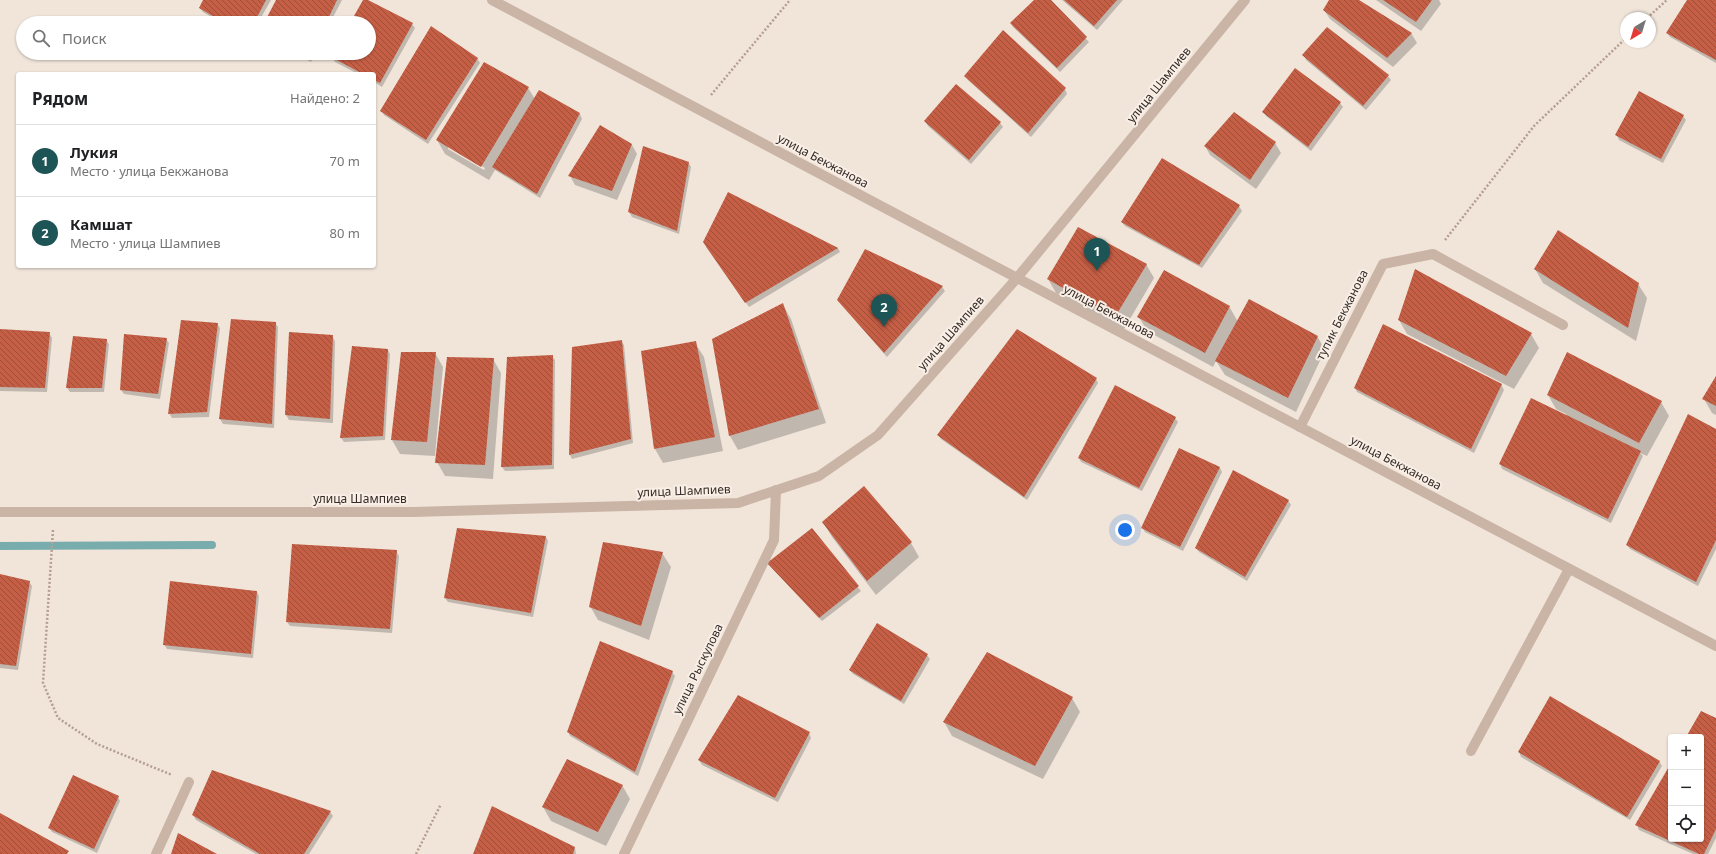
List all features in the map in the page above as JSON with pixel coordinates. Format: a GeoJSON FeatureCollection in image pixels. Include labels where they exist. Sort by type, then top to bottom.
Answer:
{"type":"FeatureCollection","features":[{"type":"Feature","properties":{"kind":"street","name":"улица Шампиев"},"geometry":{"type":"LineString","coordinates":[[0,512],[413,512],[738,503],[819,476],[878,435],[1017,278],[1245,0]]}},
{"type":"Feature","properties":{"kind":"street","name":"улица Бекжанова"},"geometry":{"type":"LineString","coordinates":[[497,1],[699,110],[1716,646]]}},
{"type":"Feature","properties":{"kind":"street"},"geometry":{"type":"LineString","coordinates":[[1433,254],[1563,325]]}},
{"type":"Feature","properties":{"kind":"street","name":"тупик Бекжанова"},"geometry":{"type":"LineString","coordinates":[[1300,427],[1383,264],[1433,254]]}},
{"type":"Feature","properties":{"kind":"street","name":"улица Рыскулова"},"geometry":{"type":"LineString","coordinates":[[624,854],[774,540],[776,490]]}},
{"type":"Feature","properties":{"kind":"street"},"geometry":{"type":"LineString","coordinates":[[1471,751],[1569,569]]}},
{"type":"Feature","properties":{"kind":"street"},"geometry":{"type":"LineString","coordinates":[[156,854],[189,782]]}},
{"type":"Feature","properties":{"kind":"path"},"geometry":{"type":"LineString","coordinates":[[699,110],[790,0]]}},
{"type":"Feature","properties":{"kind":"path"},"geometry":{"type":"LineString","coordinates":[[1654,12],[1667,0]]}},
{"type":"Feature","properties":{"kind":"path"},"geometry":{"type":"LineString","coordinates":[[1433,254],[1534,126],[1620,44]]}},
{"type":"Feature","properties":{"kind":"path"},"geometry":{"type":"LineString","coordinates":[[54,512],[43,683],[58,718],[97,744],[189,782]]}},
{"type":"Feature","properties":{"kind":"path"},"geometry":{"type":"LineString","coordinates":[[416,854],[441,804]]}},
{"type":"Feature","properties":{"kind":"building"},"geometry":{"type":"Polygon","coordinates":[[[203,0],[266,0],[258,16],[213,16],[199,8],[203,0]]]}},
{"type":"Feature","properties":{"kind":"building"},"geometry":{"type":"Polygon","coordinates":[[[276,0],[337,0],[329,16],[268,16],[276,0]]]}},
{"type":"Feature","properties":{"kind":"building"},"geometry":{"type":"Polygon","coordinates":[[[363,0],[368,0],[413,23],[380,83],[376,81],[376,72],[359,72],[337,60],[376,60],[376,16],[354,16],[363,0]]]}},
{"type":"Feature","properties":{"kind":"building"},"geometry":{"type":"Polygon","coordinates":[[[1034,0],[1051,0],[1087,37],[1057,68],[1010,23],[1034,0]]]}},
{"type":"Feature","properties":{"kind":"building"},"geometry":{"type":"Polygon","coordinates":[[[1064,0],[1117,0],[1094,26],[1064,0]]]}},
{"type":"Feature","properties":{"kind":"building"},"geometry":{"type":"Polygon","coordinates":[[[1329,0],[1359,0],[1412,33],[1387,58],[1323,10],[1329,0]]]}},
{"type":"Feature","properties":{"kind":"building"},"geometry":{"type":"Polygon","coordinates":[[[1383,0],[1432,0],[1416,22],[1383,0]]]}},
{"type":"Feature","properties":{"kind":"building"},"geometry":{"type":"Polygon","coordinates":[[[1687,0],[1716,0],[1716,60],[1666,33],[1687,0]]]}},
{"type":"Feature","properties":{"kind":"building"},"geometry":{"type":"Polygon","coordinates":[[[431,26],[478,58],[426,140],[380,111],[431,26]]]}},
{"type":"Feature","properties":{"kind":"building"},"geometry":{"type":"Polygon","coordinates":[[[1327,27],[1389,75],[1363,106],[1302,55],[1327,27]]]}},
{"type":"Feature","properties":{"kind":"building"},"geometry":{"type":"Polygon","coordinates":[[[1003,30],[1066,88],[1028,133],[964,76],[1003,30]]]}},
{"type":"Feature","properties":{"kind":"building"},"geometry":{"type":"Polygon","coordinates":[[[484,62],[529,87],[481,167],[436,140],[484,62]]]}},
{"type":"Feature","properties":{"kind":"building"},"geometry":{"type":"Polygon","coordinates":[[[1295,68],[1341,102],[1308,147],[1262,112],[1295,68]]]}},
{"type":"Feature","properties":{"kind":"building"},"geometry":{"type":"Polygon","coordinates":[[[956,84],[1001,122],[969,160],[924,121],[956,84]]]}},
{"type":"Feature","properties":{"kind":"building"},"geometry":{"type":"Polygon","coordinates":[[[539,90],[580,113],[537,194],[492,167],[539,90]]]}},
{"type":"Feature","properties":{"kind":"building"},"geometry":{"type":"Polygon","coordinates":[[[1639,91],[1684,115],[1661,159],[1615,135],[1639,91]]]}},
{"type":"Feature","properties":{"kind":"building"},"geometry":{"type":"Polygon","coordinates":[[[1234,112],[1276,142],[1250,180],[1204,146],[1234,112]]]}},
{"type":"Feature","properties":{"kind":"building"},"geometry":{"type":"Polygon","coordinates":[[[600,125],[632,144],[612,191],[568,176],[600,125]]]}},
{"type":"Feature","properties":{"kind":"building"},"geometry":{"type":"Polygon","coordinates":[[[643,146],[689,162],[677,231],[628,212],[643,146]]]}},
{"type":"Feature","properties":{"kind":"building"},"geometry":{"type":"Polygon","coordinates":[[[1162,158],[1240,205],[1199,265],[1121,222],[1162,158]]]}},
{"type":"Feature","properties":{"kind":"building"},"geometry":{"type":"Polygon","coordinates":[[[728,192],[838,248],[745,303],[703,242],[728,192]]]}},
{"type":"Feature","properties":{"kind":"building"},"geometry":{"type":"Polygon","coordinates":[[[1078,227],[1147,264],[1115,317],[1047,279],[1078,227]]]}},
{"type":"Feature","properties":{"kind":"building"},"geometry":{"type":"Polygon","coordinates":[[[1558,230],[1639,283],[1628,328],[1534,269],[1558,230]]]}},
{"type":"Feature","properties":{"kind":"building"},"geometry":{"type":"Polygon","coordinates":[[[865,249],[943,286],[884,353],[837,300],[865,249]]]}},
{"type":"Feature","properties":{"kind":"building"},"geometry":{"type":"Polygon","coordinates":[[[1415,269],[1532,333],[1506,376],[1398,320],[1415,269]]]}},
{"type":"Feature","properties":{"kind":"building"},"geometry":{"type":"Polygon","coordinates":[[[1164,270],[1230,306],[1205,353],[1137,317],[1164,270]]]}},
{"type":"Feature","properties":{"kind":"building"},"geometry":{"type":"Polygon","coordinates":[[[1249,299],[1318,336],[1288,398],[1215,361],[1249,299]]]}},
{"type":"Feature","properties":{"kind":"building"},"geometry":{"type":"Polygon","coordinates":[[[783,303],[819,409],[729,436],[712,339],[783,303]]]}},
{"type":"Feature","properties":{"kind":"building"},"geometry":{"type":"Polygon","coordinates":[[[231,319],[276,322],[272,424],[219,419],[231,319]]]}},
{"type":"Feature","properties":{"kind":"building"},"geometry":{"type":"Polygon","coordinates":[[[181,320],[218,323],[207,412],[168,414],[181,320]]]}},
{"type":"Feature","properties":{"kind":"building"},"geometry":{"type":"Polygon","coordinates":[[[1383,324],[1502,384],[1471,449],[1354,388],[1383,324]]]}},
{"type":"Feature","properties":{"kind":"building"},"geometry":{"type":"Polygon","coordinates":[[[0,329],[50,332],[45,388],[0,387],[0,329]]]}},
{"type":"Feature","properties":{"kind":"building"},"geometry":{"type":"Polygon","coordinates":[[[1017,329],[1097,378],[1024,497],[937,435],[1017,329]]]}},
{"type":"Feature","properties":{"kind":"building"},"geometry":{"type":"Polygon","coordinates":[[[289,332],[333,335],[330,419],[285,415],[289,332]]]}},
{"type":"Feature","properties":{"kind":"building"},"geometry":{"type":"Polygon","coordinates":[[[124,334],[167,338],[158,394],[120,390],[124,334]]]}},
{"type":"Feature","properties":{"kind":"building"},"geometry":{"type":"Polygon","coordinates":[[[73,336],[107,339],[102,388],[66,388],[73,336]]]}},
{"type":"Feature","properties":{"kind":"building"},"geometry":{"type":"Polygon","coordinates":[[[622,340],[631,439],[569,455],[572,347],[622,340]]]}},
{"type":"Feature","properties":{"kind":"building"},"geometry":{"type":"Polygon","coordinates":[[[696,341],[715,437],[654,449],[641,351],[696,341]]]}},
{"type":"Feature","properties":{"kind":"building"},"geometry":{"type":"Polygon","coordinates":[[[352,346],[388,349],[383,436],[340,438],[352,346]]]}},
{"type":"Feature","properties":{"kind":"building"},"geometry":{"type":"Polygon","coordinates":[[[401,352],[436,352],[427,442],[391,440],[401,352]]]}},
{"type":"Feature","properties":{"kind":"building"},"geometry":{"type":"Polygon","coordinates":[[[1567,352],[1662,401],[1639,443],[1547,395],[1567,352]]]}},
{"type":"Feature","properties":{"kind":"building"},"geometry":{"type":"Polygon","coordinates":[[[553,355],[552,465],[501,467],[507,357],[553,355]]]}},
{"type":"Feature","properties":{"kind":"building"},"geometry":{"type":"Polygon","coordinates":[[[447,357],[494,358],[485,465],[435,463],[447,357]]]}},
{"type":"Feature","properties":{"kind":"building"},"geometry":{"type":"Polygon","coordinates":[[[1716,376],[1716,406],[1702,399],[1716,376]]]}},
{"type":"Feature","properties":{"kind":"building"},"geometry":{"type":"Polygon","coordinates":[[[1115,385],[1176,417],[1139,488],[1078,458],[1115,385]]]}},
{"type":"Feature","properties":{"kind":"building"},"geometry":{"type":"Polygon","coordinates":[[[1531,398],[1641,451],[1608,519],[1499,464],[1531,398]]]}},
{"type":"Feature","properties":{"kind":"building"},"geometry":{"type":"Polygon","coordinates":[[[1688,414],[1716,429],[1716,540],[1696,582],[1626,545],[1688,414]]]}},
{"type":"Feature","properties":{"kind":"building"},"geometry":{"type":"Polygon","coordinates":[[[1179,448],[1220,467],[1180,547],[1141,528],[1179,448]]]}},
{"type":"Feature","properties":{"kind":"building"},"geometry":{"type":"Polygon","coordinates":[[[1233,470],[1289,500],[1245,577],[1195,548],[1233,470]]]}},
{"type":"Feature","properties":{"kind":"building"},"geometry":{"type":"Polygon","coordinates":[[[864,486],[912,542],[867,581],[822,522],[864,486]]]}},
{"type":"Feature","properties":{"kind":"building"},"geometry":{"type":"Polygon","coordinates":[[[457,528],[546,536],[531,613],[444,598],[457,528]]]}},
{"type":"Feature","properties":{"kind":"building"},"geometry":{"type":"Polygon","coordinates":[[[812,528],[859,586],[819,618],[767,563],[812,528]]]}},
{"type":"Feature","properties":{"kind":"building"},"geometry":{"type":"Polygon","coordinates":[[[603,542],[663,552],[641,626],[589,607],[603,542]]]}},
{"type":"Feature","properties":{"kind":"building"},"geometry":{"type":"Polygon","coordinates":[[[292,544],[397,550],[390,629],[286,622],[292,544]]]}},
{"type":"Feature","properties":{"kind":"building"},"geometry":{"type":"Polygon","coordinates":[[[0,574],[30,581],[16,666],[0,664],[0,574]]]}},
{"type":"Feature","properties":{"kind":"building"},"geometry":{"type":"Polygon","coordinates":[[[170,581],[257,591],[251,654],[163,645],[170,581]]]}},
{"type":"Feature","properties":{"kind":"building"},"geometry":{"type":"Polygon","coordinates":[[[877,623],[928,654],[901,701],[849,670],[877,623]]]}},
{"type":"Feature","properties":{"kind":"building"},"geometry":{"type":"Polygon","coordinates":[[[600,641],[673,671],[635,772],[567,732],[600,641]]]}},
{"type":"Feature","properties":{"kind":"building"},"geometry":{"type":"Polygon","coordinates":[[[987,652],[1073,697],[1035,766],[943,722],[987,652]]]}},
{"type":"Feature","properties":{"kind":"building"},"geometry":{"type":"Polygon","coordinates":[[[738,695],[810,732],[775,798],[698,760],[738,695]]]}},
{"type":"Feature","properties":{"kind":"building"},"geometry":{"type":"Polygon","coordinates":[[[1550,696],[1660,761],[1627,817],[1518,752],[1550,696]]]}},
{"type":"Feature","properties":{"kind":"building"},"geometry":{"type":"Polygon","coordinates":[[[1701,711],[1716,718],[1716,829],[1704,854],[1699,854],[1673,842],[1704,842],[1704,734],[1688,734],[1701,711]]]}},
{"type":"Feature","properties":{"kind":"building"},"geometry":{"type":"Polygon","coordinates":[[[567,759],[623,785],[598,832],[542,807],[567,759]]]}},
{"type":"Feature","properties":{"kind":"building"},"geometry":{"type":"Polygon","coordinates":[[[1668,768],[1668,840],[1635,825],[1668,768]]]}},
{"type":"Feature","properties":{"kind":"building"},"geometry":{"type":"Polygon","coordinates":[[[212,770],[331,811],[304,854],[260,854],[192,815],[212,770]]]}},
{"type":"Feature","properties":{"kind":"building"},"geometry":{"type":"Polygon","coordinates":[[[73,775],[119,796],[94,849],[48,828],[73,775]]]}},
{"type":"Feature","properties":{"kind":"building"},"geometry":{"type":"Polygon","coordinates":[[[492,806],[575,847],[573,854],[473,854],[492,806]]]}},
{"type":"Feature","properties":{"kind":"building"},"geometry":{"type":"Polygon","coordinates":[[[0,813],[69,851],[67,854],[0,854],[0,813]]]}},
{"type":"Feature","properties":{"kind":"building"},"geometry":{"type":"Polygon","coordinates":[[[178,833],[217,854],[171,854],[178,833]]]}},
{"type":"Feature","properties":{"kind":"waterway"},"geometry":{"type":"LineString","coordinates":[[0,546],[212,545]]}},
{"type":"Feature","properties":{"kind":"place","name":"Лукия"},"geometry":{"type":"Point","coordinates":[1097,271]}},
{"type":"Feature","properties":{"kind":"place","name":"Камшат"},"geometry":{"type":"Point","coordinates":[884,327]}}]}
